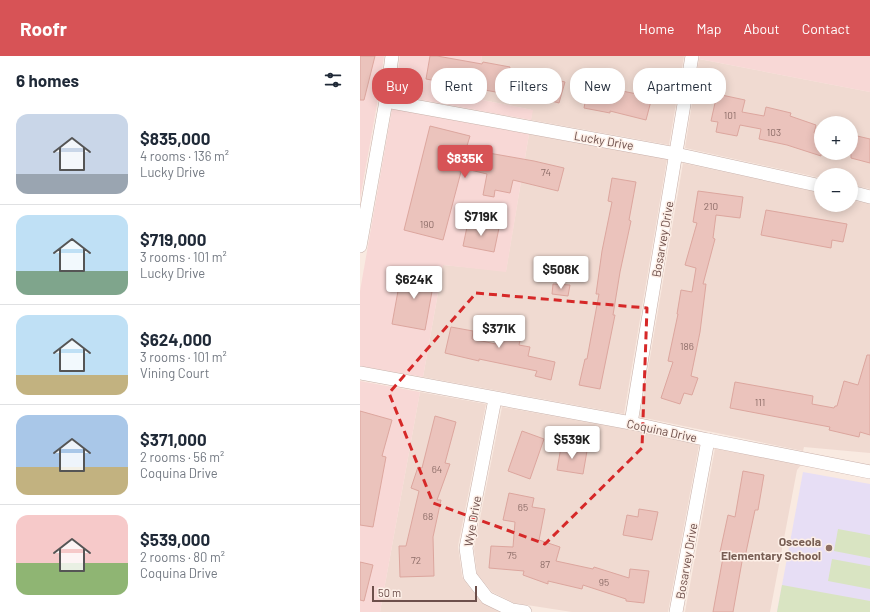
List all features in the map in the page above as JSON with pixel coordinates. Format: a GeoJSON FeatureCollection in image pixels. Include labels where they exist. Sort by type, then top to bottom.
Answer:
{"type":"FeatureCollection","features":[{"type":"Feature","properties":{"kind":"street"},"geometry":{"type":"LineString","coordinates":[[390,68],[392,56]]}},
{"type":"Feature","properties":{"kind":"street","name":"Bosarvey Drive"},"geometry":{"type":"LineString","coordinates":[[631,423],[692,56]]}},
{"type":"Feature","properties":{"kind":"street"},"geometry":{"type":"LineString","coordinates":[[360,246],[385,104]]}},
{"type":"Feature","properties":{"kind":"street","name":"Lucky Drive"},"geometry":{"type":"LineString","coordinates":[[402,104],[676,154],[814,184]]}},
{"type":"Feature","properties":{"kind":"street"},"geometry":{"type":"LineString","coordinates":[[858,193],[870,196]]}},
{"type":"Feature","properties":{"kind":"street","name":"Coquina Drive"},"geometry":{"type":"LineString","coordinates":[[360,373],[631,423],[870,472]]}},
{"type":"Feature","properties":{"kind":"street","name":"Wye Drive"},"geometry":{"type":"LineString","coordinates":[[495,398],[466,548],[470,576],[487,598],[512,610],[525,612]]}},
{"type":"Feature","properties":{"kind":"street","name":"Bosarvey Drive"},"geometry":{"type":"LineString","coordinates":[[676,612],[708,440]]}},
{"type":"Feature","properties":{"kind":"highlighted area"},"geometry":{"type":"Polygon","coordinates":[[[476,293],[647,308],[642,448],[545,544],[433,503],[389,393],[476,293]]]}},
{"type":"Feature","properties":{"kind":"shaded area"},"geometry":{"type":"Polygon","coordinates":[[[360,56],[384,56],[382,68],[372,68],[372,104],[377,104],[360,199],[360,56]]]}},
{"type":"Feature","properties":{"kind":"shaded area"},"geometry":{"type":"Polygon","coordinates":[[[400,56],[482,56],[479,68],[431,68],[431,102],[423,100],[423,68],[398,68],[400,56]]]}},
{"type":"Feature","properties":{"kind":"shaded area"},"geometry":{"type":"Polygon","coordinates":[[[482,56],[684,56],[682,68],[633,68],[633,104],[676,104],[669,145],[531,120],[532,110],[502,104],[562,104],[562,68],[495,68],[495,102],[487,101],[487,68],[479,68],[482,56]]]}},
{"type":"Feature","properties":{"kind":"shaded area"},"geometry":{"type":"Polygon","coordinates":[[[700,56],[870,56],[870,92],[699,59],[700,56]]]}},
{"type":"Feature","properties":{"kind":"shaded area"},"geometry":{"type":"Polygon","coordinates":[[[699,59],[870,92],[870,189],[858,186],[858,168],[814,168],[814,176],[685,148],[692,104],[726,104],[726,68],[698,68],[699,59]]]}},
{"type":"Feature","properties":{"kind":"shaded area"},"geometry":{"type":"Polygon","coordinates":[[[487,101],[495,102],[495,104],[503,104],[533,110],[531,120],[444,104],[487,104],[487,101]]]}},
{"type":"Feature","properties":{"kind":"shaded area"},"geometry":{"type":"Polygon","coordinates":[[[392,109],[529,134],[506,272],[443,265],[423,377],[360,366],[360,291],[392,109]]]}},
{"type":"Feature","properties":{"kind":"shaded area"},"geometry":{"type":"Polygon","coordinates":[[[529,134],[667,159],[624,414],[423,377],[443,265],[506,271],[529,134]]]}},
{"type":"Feature","properties":{"kind":"shaded area"},"geometry":{"type":"Polygon","coordinates":[[[683,163],[814,191],[814,212],[858,212],[858,201],[870,204],[870,453],[804,447],[803,451],[640,417],[683,163]]]}},
{"type":"Feature","properties":{"kind":"shaded area"},"geometry":{"type":"Polygon","coordinates":[[[360,381],[420,392],[380,612],[360,612],[360,381]]]}},
{"type":"Feature","properties":{"kind":"shaded area"},"geometry":{"type":"Polygon","coordinates":[[[420,392],[486,404],[458,546],[462,576],[464,580],[481,602],[500,612],[380,612],[420,392]]]}},
{"type":"Feature","properties":{"kind":"shaded area"},"geometry":{"type":"Polygon","coordinates":[[[502,407],[630,430],[699,445],[668,612],[572,612],[514,603],[492,592],[477,574],[474,549],[502,407]]]}},
{"type":"Feature","properties":{"kind":"shaded area"},"geometry":{"type":"Polygon","coordinates":[[[715,448],[801,465],[797,470],[770,612],[685,612],[715,448]]]}},
{"type":"Feature","properties":{"kind":"shaded area","name":"Osceola Elementary School"},"geometry":{"type":"Polygon","coordinates":[[[803,472],[870,484],[870,612],[777,612],[803,472]]]}},
{"type":"Feature","properties":{"kind":"green space"},"geometry":{"type":"Polygon","coordinates":[[[838,529],[870,535],[870,558],[834,551],[838,529]]]}},
{"type":"Feature","properties":{"kind":"green space"},"geometry":{"type":"Polygon","coordinates":[[[832,559],[870,566],[870,589],[828,581],[832,559]]]}},
{"type":"Feature","properties":{"kind":"green space"},"geometry":{"type":"Polygon","coordinates":[[[782,585],[870,601],[870,612],[777,612],[782,585]]]}},
{"type":"Feature","properties":{"kind":"building"},"geometry":{"type":"Polygon","coordinates":[[[360,56],[375,56],[364,100],[360,100],[360,56]]]}},
{"type":"Feature","properties":{"kind":"building"},"geometry":{"type":"Polygon","coordinates":[[[430,56],[482,64],[483,62],[510,67],[495,68],[495,92],[487,90],[487,68],[431,68],[431,80],[426,79],[430,56]]]}},
{"type":"Feature","properties":{"kind":"building"},"geometry":{"type":"Polygon","coordinates":[[[562,81],[565,82],[562,92],[562,81]]]}},
{"type":"Feature","properties":{"kind":"building"},"geometry":{"type":"Polygon","coordinates":[[[625,92],[633,93],[633,104],[650,104],[646,120],[610,111],[610,113],[584,108],[585,104],[625,104],[625,92]]]}},
{"type":"Feature","properties":{"kind":"building"},"geometry":{"type":"Polygon","coordinates":[[[726,96],[745,100],[742,112],[764,116],[766,107],[791,113],[790,116],[814,124],[814,154],[787,145],[759,139],[761,129],[740,125],[737,136],[716,132],[718,122],[711,121],[715,104],[726,104],[726,96]]]}},
{"type":"Feature","properties":{"kind":"building"},"geometry":{"type":"Polygon","coordinates":[[[430,126],[470,136],[466,149],[564,168],[558,191],[513,180],[510,193],[495,190],[494,197],[483,195],[487,174],[462,168],[443,240],[404,230],[430,126]]]}},
{"type":"Feature","properties":{"kind":"building"},"geometry":{"type":"Polygon","coordinates":[[[858,136],[870,139],[870,163],[858,160],[858,136]]]}},
{"type":"Feature","properties":{"kind":"building"},"geometry":{"type":"Polygon","coordinates":[[[612,178],[636,182],[629,220],[631,221],[620,272],[613,315],[615,315],[600,389],[579,385],[585,359],[587,359],[599,294],[596,294],[602,251],[612,202],[608,201],[612,178]]]}},
{"type":"Feature","properties":{"kind":"building"},"geometry":{"type":"Polygon","coordinates":[[[698,191],[743,197],[740,218],[716,215],[713,238],[715,239],[703,284],[706,284],[700,332],[691,376],[698,378],[692,395],[684,393],[680,404],[661,398],[673,362],[668,361],[678,314],[681,290],[692,292],[696,268],[685,265],[697,223],[693,222],[698,191]]]}},
{"type":"Feature","properties":{"kind":"building"},"geometry":{"type":"Polygon","coordinates":[[[766,210],[847,224],[843,242],[832,240],[831,248],[761,235],[766,210]]]}},
{"type":"Feature","properties":{"kind":"building"},"geometry":{"type":"Polygon","coordinates":[[[468,222],[499,228],[494,252],[463,246],[468,222]]]}},
{"type":"Feature","properties":{"kind":"building"},"geometry":{"type":"Polygon","coordinates":[[[402,269],[435,275],[425,330],[392,324],[402,269]]]}},
{"type":"Feature","properties":{"kind":"building"},"geometry":{"type":"Polygon","coordinates":[[[553,284],[570,285],[568,296],[552,294],[553,284]]]}},
{"type":"Feature","properties":{"kind":"building"},"geometry":{"type":"Polygon","coordinates":[[[501,319],[524,324],[519,345],[530,347],[528,356],[555,362],[551,380],[535,376],[537,371],[479,359],[479,361],[445,353],[451,327],[473,331],[472,339],[496,344],[501,319]]]}},
{"type":"Feature","properties":{"kind":"building"},"geometry":{"type":"Polygon","coordinates":[[[867,355],[870,355],[870,435],[860,432],[859,437],[829,430],[830,427],[730,408],[735,382],[813,396],[812,404],[834,408],[837,406],[844,381],[858,385],[867,355]]]}},
{"type":"Feature","properties":{"kind":"building"},"geometry":{"type":"Polygon","coordinates":[[[360,411],[392,420],[382,456],[386,457],[373,527],[360,525],[360,411]]]}},
{"type":"Feature","properties":{"kind":"building"},"geometry":{"type":"Polygon","coordinates":[[[435,416],[456,422],[445,463],[450,464],[437,500],[441,500],[433,537],[434,576],[400,577],[399,546],[406,546],[419,491],[411,488],[418,467],[422,468],[435,416]]]}},
{"type":"Feature","properties":{"kind":"building"},"geometry":{"type":"Polygon","coordinates":[[[522,431],[544,439],[530,479],[508,471],[522,431]]]}},
{"type":"Feature","properties":{"kind":"building"},"geometry":{"type":"Polygon","coordinates":[[[561,447],[587,451],[583,474],[557,470],[561,447]]]}},
{"type":"Feature","properties":{"kind":"building"},"geometry":{"type":"Polygon","coordinates":[[[743,471],[764,475],[758,510],[755,510],[745,557],[743,556],[733,612],[713,612],[724,552],[720,552],[728,515],[735,517],[743,471]]]}},
{"type":"Feature","properties":{"kind":"building"},"geometry":{"type":"Polygon","coordinates":[[[509,493],[534,498],[532,507],[545,509],[539,540],[560,547],[556,561],[593,569],[594,567],[629,578],[630,569],[649,571],[644,603],[626,601],[626,599],[583,585],[582,589],[548,581],[548,584],[523,575],[524,571],[489,568],[491,546],[513,547],[515,522],[503,520],[509,493]]]}},
{"type":"Feature","properties":{"kind":"building"},"geometry":{"type":"Polygon","coordinates":[[[639,509],[658,512],[652,540],[623,535],[627,515],[638,517],[639,509]]]}},
{"type":"Feature","properties":{"kind":"building"},"geometry":{"type":"Polygon","coordinates":[[[360,562],[373,565],[364,601],[360,600],[360,562]]]}},
{"type":"Feature","properties":{"kind":"place","name":"Osceola Elementary School"},"geometry":{"type":"Point","coordinates":[829,548]}}]}
